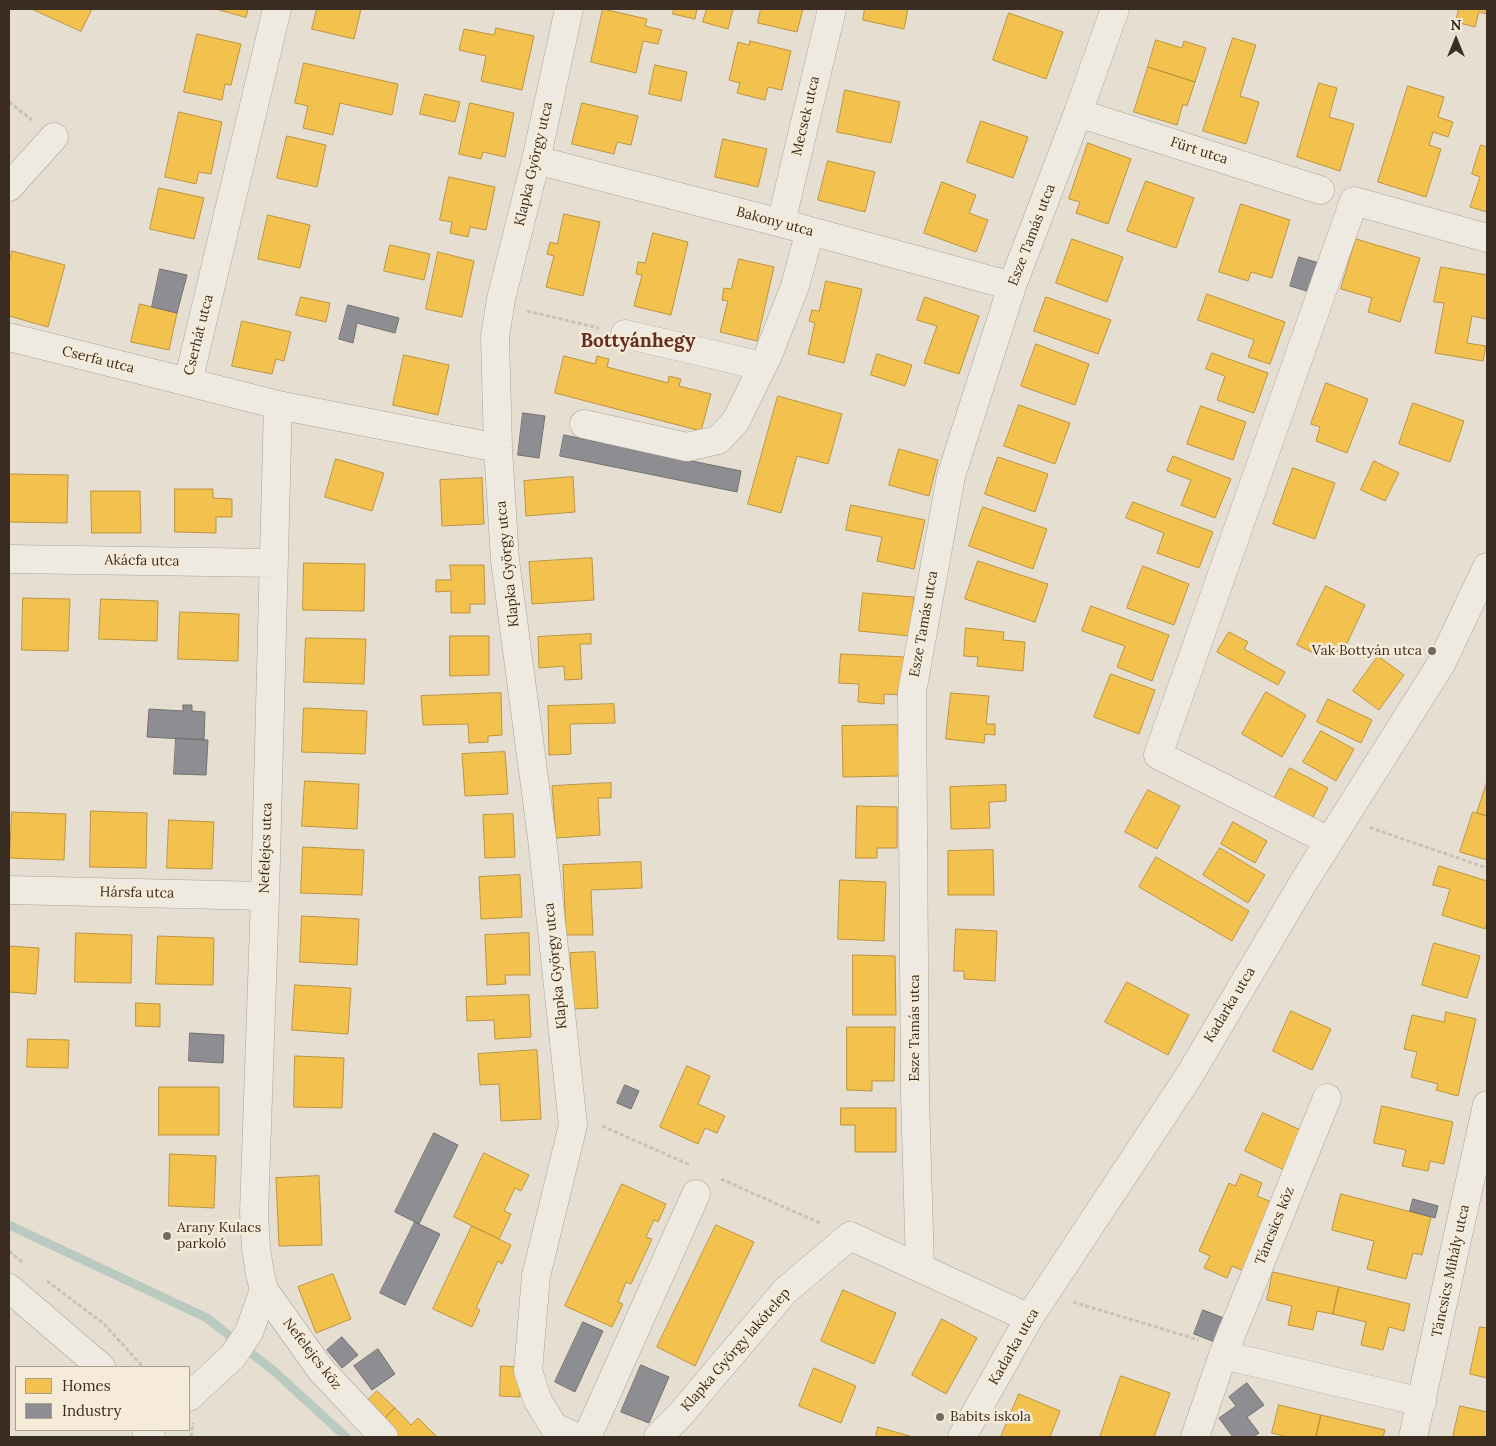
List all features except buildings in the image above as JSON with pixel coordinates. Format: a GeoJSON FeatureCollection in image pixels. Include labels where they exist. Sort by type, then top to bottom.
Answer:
{"type":"FeatureCollection","features":[{"type":"Feature","properties":{"kind":"street","name":"Cserhát utca"},"geometry":{"type":"LineString","coordinates":[[277,9],[188,382],[278,405],[498,448]]}},
{"type":"Feature","properties":{"kind":"street","name":"Klapka György utca"},"geometry":{"type":"LineString","coordinates":[[569,9],[536,160],[500,299],[495,337],[498,448],[505,560],[542,838],[573,1124],[536,1276],[528,1371],[538,1401],[554,1427],[576,1437]]}},
{"type":"Feature","properties":{"kind":"street","name":"Mecsek utca"},"geometry":{"type":"LineString","coordinates":[[782,223],[832,9]]}},
{"type":"Feature","properties":{"kind":"street","name":"Esze Tamás utca"},"geometry":{"type":"LineString","coordinates":[[920,1268],[915,1095],[912,692],[951,476],[1012,286],[1078,113],[1115,9]]}},
{"type":"Feature","properties":{"kind":"street","name":"Fürt utca"},"geometry":{"type":"LineString","coordinates":[[1078,113],[1320,190]]}},
{"type":"Feature","properties":{"kind":"street"},"geometry":{"type":"LineString","coordinates":[[9,187],[54,137]]}},
{"type":"Feature","properties":{"kind":"street","name":"Bakony utca"},"geometry":{"type":"LineString","coordinates":[[536,160],[782,223],[1012,286]]}},
{"type":"Feature","properties":{"kind":"street"},"geometry":{"type":"LineString","coordinates":[[1329,841],[1158,755],[1354,201],[1487,238]]}},
{"type":"Feature","properties":{"kind":"street"},"geometry":{"type":"LineString","coordinates":[[584,424],[688,447],[718,440],[736,421],[769,354],[795,286],[810,231]]}},
{"type":"Feature","properties":{"kind":"street"},"geometry":{"type":"LineString","coordinates":[[626,334],[762,366]]}},
{"type":"Feature","properties":{"kind":"street","name":"Cserfa utca"},"geometry":{"type":"LineString","coordinates":[[9,337],[188,382]]}},
{"type":"Feature","properties":{"kind":"street","name":"Nefelejcs utca"},"geometry":{"type":"LineString","coordinates":[[264,1290],[256,1248],[254,1213],[265,896],[278,405]]}},
{"type":"Feature","properties":{"kind":"street","name":"Akácfa utca"},"geometry":{"type":"LineString","coordinates":[[9,559],[274,564]]}},
{"type":"Feature","properties":{"kind":"street","name":"Kadarka utca"},"geometry":{"type":"LineString","coordinates":[[962,1437],[1029,1318],[1189,1076],[1303,883],[1441,664],[1487,567]]}},
{"type":"Feature","properties":{"kind":"street","name":"Hársfa utca"},"geometry":{"type":"LineString","coordinates":[[9,890],[265,896]]}},
{"type":"Feature","properties":{"kind":"street","name":"Táncsics köz"},"geometry":{"type":"LineString","coordinates":[[1195,1437],[1225,1352],[1327,1098]]}},
{"type":"Feature","properties":{"kind":"street","name":"Táncsics Mihály utca"},"geometry":{"type":"LineString","coordinates":[[1413,1437],[1487,1105]]}},
{"type":"Feature","properties":{"kind":"street"},"geometry":{"type":"LineString","coordinates":[[587,1437],[696,1194]]}},
{"type":"Feature","properties":{"kind":"street","name":"Klapka György lakótelep"},"geometry":{"type":"LineString","coordinates":[[658,1437],[680,1415],[785,1291],[850,1236],[920,1268]]}},
{"type":"Feature","properties":{"kind":"street"},"geometry":{"type":"LineString","coordinates":[[920,1268],[1029,1318]]}},
{"type":"Feature","properties":{"kind":"street"},"geometry":{"type":"LineString","coordinates":[[9,1288],[100,1366]]}},
{"type":"Feature","properties":{"kind":"street"},"geometry":{"type":"LineString","coordinates":[[190,1396],[233,1356],[249,1332],[264,1290]]}},
{"type":"Feature","properties":{"kind":"street","name":"Nefelejcs köz"},"geometry":{"type":"LineString","coordinates":[[264,1290],[321,1370],[384,1437]]}},
{"type":"Feature","properties":{"kind":"street"},"geometry":{"type":"LineString","coordinates":[[1225,1352],[1422,1402]]}},
{"type":"Feature","properties":{"kind":"path"},"geometry":{"type":"LineString","coordinates":[[519,310],[626,334]]}},
{"type":"Feature","properties":{"kind":"path"},"geometry":{"type":"LineString","coordinates":[[1374,821],[1371,828],[1487,868]]}},
{"type":"Feature","properties":{"kind":"path"},"geometry":{"type":"LineString","coordinates":[[9,1251],[25,1264]]}},
{"type":"Feature","properties":{"kind":"path"},"geometry":{"type":"LineString","coordinates":[[41,1276],[103,1323],[142,1366]]}},
{"type":"Feature","properties":{"kind":"path"},"geometry":{"type":"LineString","coordinates":[[1100,1310],[1225,1352]]}},
{"type":"Feature","properties":{"kind":"waterway"},"geometry":{"type":"LineString","coordinates":[[9,1225],[207,1318],[275,1372],[346,1437]]}},
{"type":"Feature","properties":{"kind":"place","name":"Vak Bottyán utca"},"geometry":{"type":"Point","coordinates":[1432,651]}},
{"type":"Feature","properties":{"kind":"place","name":"Arany Kulacs parkoló"},"geometry":{"type":"Point","coordinates":[167,1236]}},
{"type":"Feature","properties":{"kind":"place","name":"Babits iskola"},"geometry":{"type":"Point","coordinates":[940,1417]}},
{"type":"Feature","properties":{"kind":"district","name":"Bottyánhegy"},"geometry":{"type":"Point","coordinates":[638,342]}}]}
